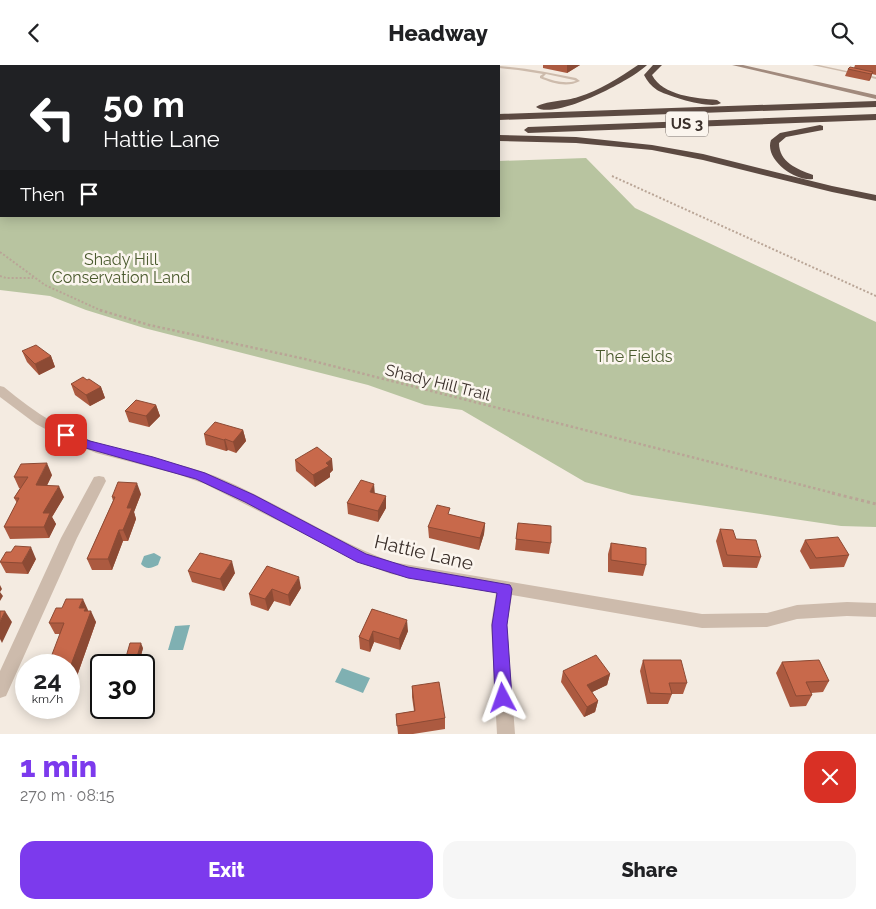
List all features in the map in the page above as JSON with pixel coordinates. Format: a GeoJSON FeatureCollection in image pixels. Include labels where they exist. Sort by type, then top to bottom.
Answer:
{"type":"FeatureCollection","features":[{"type":"Feature","properties":{"kind":"highway"},"geometry":{"type":"LineString","coordinates":[[500,111],[545,107],[585,99],[610,88],[643,65]]}},
{"type":"Feature","properties":{"kind":"highway"},"geometry":{"type":"LineString","coordinates":[[658,65],[650,72],[649,79],[662,89],[682,97],[749,105],[836,105]]}},
{"type":"Feature","properties":{"kind":"highway","name":"US 3"},"geometry":{"type":"LineString","coordinates":[[500,117],[876,104]]}},
{"type":"Feature","properties":{"kind":"highway","name":"US 3"},"geometry":{"type":"LineString","coordinates":[[500,131],[876,117]]}},
{"type":"Feature","properties":{"kind":"highway"},"geometry":{"type":"LineString","coordinates":[[876,123],[801,130],[782,135],[774,142],[773,148],[776,159],[802,175],[832,185],[876,193]]}},
{"type":"Feature","properties":{"kind":"highway"},"geometry":{"type":"LineString","coordinates":[[500,138],[603,143],[666,150],[702,157],[838,191],[876,198]]}},
{"type":"Feature","properties":{"kind":"main road"},"geometry":{"type":"LineString","coordinates":[[735,65],[859,93]]}},
{"type":"Feature","properties":{"kind":"main road"},"geometry":{"type":"LineString","coordinates":[[755,65],[876,97]]}},
{"type":"Feature","properties":{"kind":"street","name":"Hattie Lane"},"geometry":{"type":"LineString","coordinates":[[0,390],[30,414],[87,445],[190,472],[250,499],[362,558],[408,573],[702,621],[767,620],[797,613],[847,609],[876,610]]}},
{"type":"Feature","properties":{"kind":"street"},"geometry":{"type":"LineString","coordinates":[[0,690],[69,538],[99,481]]}},
{"type":"Feature","properties":{"kind":"street"},"geometry":{"type":"LineString","coordinates":[[505,589],[499,625],[506,734]]}},
{"type":"Feature","properties":{"kind":"lane"},"geometry":{"type":"LineString","coordinates":[[814,65],[876,78]]}},
{"type":"Feature","properties":{"kind":"lane"},"geometry":{"type":"LineString","coordinates":[[500,67],[546,73],[578,81],[567,84],[541,77],[546,73]]}},
{"type":"Feature","properties":{"kind":"path"},"geometry":{"type":"LineString","coordinates":[[612,176],[876,297]]}},
{"type":"Feature","properties":{"kind":"path"},"geometry":{"type":"LineString","coordinates":[[0,252],[35,278]]}},
{"type":"Feature","properties":{"kind":"path"},"geometry":{"type":"LineString","coordinates":[[0,258],[5,256]]}},
{"type":"Feature","properties":{"kind":"path","name":"Shady Hill Trail"},"geometry":{"type":"LineString","coordinates":[[0,275],[6,278],[35,278],[45,285],[107,313],[149,325],[305,359],[876,504]]}},
{"type":"Feature","properties":{"kind":"green space","name":"The Fields"},"geometry":{"type":"Polygon","coordinates":[[[586,158],[635,208],[876,322],[876,527],[841,526],[632,495],[585,482],[462,410],[425,405],[368,385],[144,328],[86,310],[50,296],[0,290],[0,217],[500,217],[500,161],[586,158]]]}},
{"type":"Feature","properties":{"kind":"water"},"geometry":{"type":"Polygon","coordinates":[[[154,553],[161,557],[158,565],[149,568],[141,564],[144,556],[154,553]]]}},
{"type":"Feature","properties":{"kind":"water"},"geometry":{"type":"Polygon","coordinates":[[[190,625],[183,650],[168,650],[175,626],[190,625]]]}},
{"type":"Feature","properties":{"kind":"water"},"geometry":{"type":"Polygon","coordinates":[[[342,668],[370,678],[363,693],[335,682],[342,668]]]}},
{"type":"Feature","properties":{"kind":"building"},"geometry":{"type":"Polygon","coordinates":[[[850,67],[873,72],[871,74],[848,69],[850,67]]]}},
{"type":"Feature","properties":{"kind":"building"},"geometry":{"type":"Polygon","coordinates":[[[36,345],[51,356],[35,364],[22,351],[36,345]]]}},
{"type":"Feature","properties":{"kind":"building"},"geometry":{"type":"Polygon","coordinates":[[[83,377],[101,387],[86,395],[71,384],[83,377]]]}},
{"type":"Feature","properties":{"kind":"building"},"geometry":{"type":"Polygon","coordinates":[[[136,400],[156,405],[146,416],[125,411],[136,400]]]}},
{"type":"Feature","properties":{"kind":"building"},"geometry":{"type":"Polygon","coordinates":[[[215,422],[243,430],[233,442],[204,434],[215,422]]]}},
{"type":"Feature","properties":{"kind":"building"},"geometry":{"type":"Polygon","coordinates":[[[317,447],[332,459],[326,463],[329,466],[313,475],[295,460],[317,447]]]}},
{"type":"Feature","properties":{"kind":"building"},"geometry":{"type":"Polygon","coordinates":[[[47,463],[36,485],[59,486],[43,513],[50,513],[44,527],[4,527],[19,498],[14,498],[28,477],[14,477],[21,464],[47,463]]]}},
{"type":"Feature","properties":{"kind":"building"},"geometry":{"type":"Polygon","coordinates":[[[361,480],[374,484],[370,492],[386,496],[378,511],[347,503],[361,480]]]}},
{"type":"Feature","properties":{"kind":"building"},"geometry":{"type":"Polygon","coordinates":[[[118,482],[137,483],[127,508],[132,508],[123,530],[119,530],[108,559],[87,559],[115,497],[112,497],[118,482]]]}},
{"type":"Feature","properties":{"kind":"building"},"geometry":{"type":"Polygon","coordinates":[[[437,505],[450,508],[448,514],[485,523],[480,538],[428,527],[437,505]]]}},
{"type":"Feature","properties":{"kind":"building"},"geometry":{"type":"Polygon","coordinates":[[[518,523],[551,526],[551,543],[516,539],[518,523]]]}},
{"type":"Feature","properties":{"kind":"building"},"geometry":{"type":"Polygon","coordinates":[[[720,529],[733,530],[736,539],[756,540],[761,557],[727,555],[720,529]]]}},
{"type":"Feature","properties":{"kind":"building"},"geometry":{"type":"Polygon","coordinates":[[[838,537],[849,555],[816,558],[805,540],[838,537]]]}},
{"type":"Feature","properties":{"kind":"building"},"geometry":{"type":"Polygon","coordinates":[[[611,543],[646,548],[646,565],[611,560],[611,543]]]}},
{"type":"Feature","properties":{"kind":"building"},"geometry":{"type":"Polygon","coordinates":[[[15,546],[31,547],[22,563],[0,562],[6,552],[11,552],[15,546]]]}},
{"type":"Feature","properties":{"kind":"building"},"geometry":{"type":"Polygon","coordinates":[[[200,553],[232,561],[220,579],[188,571],[200,553]]]}},
{"type":"Feature","properties":{"kind":"building"},"geometry":{"type":"Polygon","coordinates":[[[267,566],[299,577],[288,595],[272,589],[265,599],[249,594],[267,566]]]}},
{"type":"Feature","properties":{"kind":"building"},"geometry":{"type":"Polygon","coordinates":[[[66,599],[83,599],[79,608],[86,608],[84,611],[91,611],[75,654],[52,654],[64,623],[49,623],[56,608],[62,608],[66,599]]]}},
{"type":"Feature","properties":{"kind":"building"},"geometry":{"type":"Polygon","coordinates":[[[372,609],[407,620],[399,639],[373,631],[369,641],[359,637],[372,609]]]}},
{"type":"Feature","properties":{"kind":"building"},"geometry":{"type":"Polygon","coordinates":[[[0,611],[5,611],[0,622],[0,611]]]}},
{"type":"Feature","properties":{"kind":"building"},"geometry":{"type":"Polygon","coordinates":[[[130,643],[141,643],[138,654],[127,654],[130,643]]]}},
{"type":"Feature","properties":{"kind":"building"},"geometry":{"type":"Polygon","coordinates":[[[596,655],[610,674],[587,685],[598,701],[587,707],[563,671],[596,655]]]}},
{"type":"Feature","properties":{"kind":"building"},"geometry":{"type":"Polygon","coordinates":[[[643,660],[681,660],[687,683],[669,683],[672,694],[650,693],[643,660]]]}},
{"type":"Feature","properties":{"kind":"building"},"geometry":{"type":"Polygon","coordinates":[[[819,660],[829,681],[806,682],[812,695],[796,696],[782,662],[819,660]]]}},
{"type":"Feature","properties":{"kind":"building"},"geometry":{"type":"Polygon","coordinates":[[[439,682],[445,718],[397,726],[396,714],[415,711],[412,686],[439,682]]]}},
{"type":"Feature","properties":{"kind":"route"},"geometry":{"type":"LineString","coordinates":[[66,435],[87,445],[153,461],[201,476],[250,499],[362,558],[408,573],[505,589],[499,625],[503,698]]}},
{"type":"Feature","properties":{"kind":"park label","name":"Shady Hill Conservation Land"},"geometry":{"type":"Point","coordinates":[121,268]}}]}
